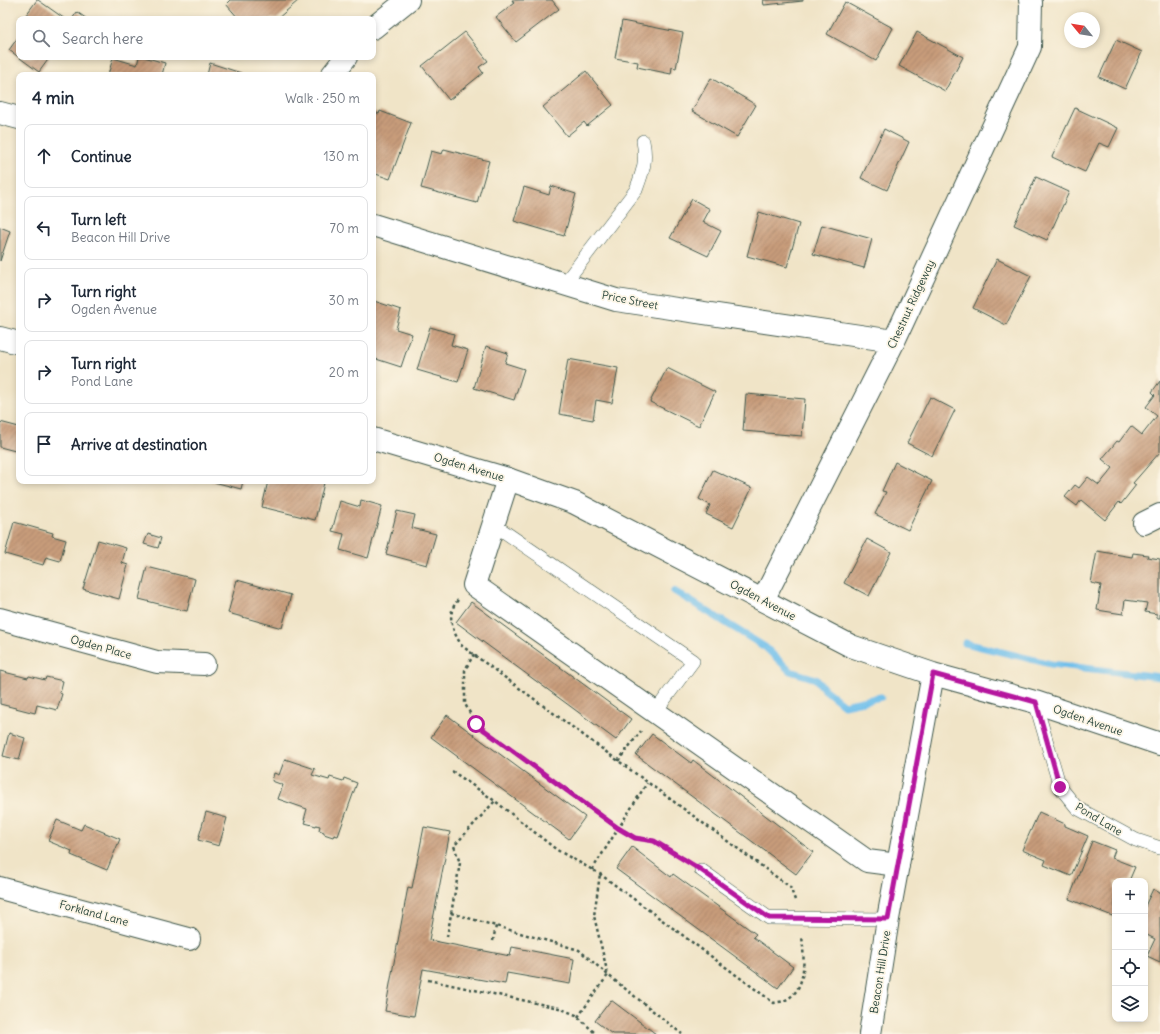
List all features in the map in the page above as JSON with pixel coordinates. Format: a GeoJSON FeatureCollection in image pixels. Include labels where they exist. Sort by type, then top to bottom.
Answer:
{"type":"FeatureCollection","features":[{"type":"Feature","properties":{"kind":"street"},"geometry":{"type":"LineString","coordinates":[[376,26],[408,0]]}},
{"type":"Feature","properties":{"kind":"street","name":"Chestnut Ridgeway"},"geometry":{"type":"LineString","coordinates":[[763,600],[894,341],[1030,47],[1030,0]]}},
{"type":"Feature","properties":{"kind":"street"},"geometry":{"type":"LineString","coordinates":[[334,72],[344,60]]}},
{"type":"Feature","properties":{"kind":"street"},"geometry":{"type":"LineString","coordinates":[[0,112],[16,117]]}},
{"type":"Feature","properties":{"kind":"street","name":"Price Street"},"geometry":{"type":"LineString","coordinates":[[376,226],[616,300],[894,341]]}},
{"type":"Feature","properties":{"kind":"street"},"geometry":{"type":"LineString","coordinates":[[0,338],[16,342]]}},
{"type":"Feature","properties":{"kind":"street","name":"Ogden Avenue"},"geometry":{"type":"LineString","coordinates":[[376,440],[508,479],[575,502],[851,646],[933,674],[1036,702],[1160,744]]}},
{"type":"Feature","properties":{"kind":"street"},"geometry":{"type":"LineString","coordinates":[[508,479],[474,586],[867,860],[898,865]]}},
{"type":"Feature","properties":{"kind":"street","name":"Ogden Place"},"geometry":{"type":"LineString","coordinates":[[0,619],[157,662],[204,664]]}},
{"type":"Feature","properties":{"kind":"street","name":"Beacon Hill Drive"},"geometry":{"type":"LineString","coordinates":[[870,1034],[888,919],[933,674]]}},
{"type":"Feature","properties":{"kind":"street","name":"Forkland Lane"},"geometry":{"type":"LineString","coordinates":[[0,888],[189,939]]}},
{"type":"Feature","properties":{"kind":"lane"},"geometry":{"type":"LineString","coordinates":[[564,284],[636,190],[643,173],[646,156],[643,141]]}},
{"type":"Feature","properties":{"kind":"lane"},"geometry":{"type":"LineString","coordinates":[[493,524],[693,661],[655,712]]}},
{"type":"Feature","properties":{"kind":"lane","name":"Pond Lane"},"geometry":{"type":"LineString","coordinates":[[1036,702],[1060,787],[1077,808],[1136,840],[1160,848]]}},
{"type":"Feature","properties":{"kind":"lane"},"geometry":{"type":"LineString","coordinates":[[701,870],[769,918],[888,919]]}},
{"type":"Feature","properties":{"kind":"path"},"geometry":{"type":"LineString","coordinates":[[452,771],[495,801],[557,850],[600,874],[774,1003],[784,1001],[793,994],[800,985],[804,969],[800,918],[790,887],[462,646],[454,633],[451,622],[452,611],[456,602],[474,586]]}},
{"type":"Feature","properties":{"kind":"path"},"geometry":{"type":"LineString","coordinates":[[474,654],[465,670],[465,704],[476,724],[618,828],[635,838],[654,841],[701,870]]}},
{"type":"Feature","properties":{"kind":"path"},"geometry":{"type":"LineString","coordinates":[[618,761],[655,712]]}},
{"type":"Feature","properties":{"kind":"path"},"geometry":{"type":"LineString","coordinates":[[592,870],[647,783]]}},
{"type":"Feature","properties":{"kind":"path"},"geometry":{"type":"LineString","coordinates":[[447,936],[460,863],[454,846],[495,801]]}},
{"type":"Feature","properties":{"kind":"path"},"geometry":{"type":"LineString","coordinates":[[578,1017],[608,975],[594,916],[600,874]]}},
{"type":"Feature","properties":{"kind":"path"},"geometry":{"type":"LineString","coordinates":[[451,913],[579,950],[682,1034]]}},
{"type":"Feature","properties":{"kind":"path"},"geometry":{"type":"LineString","coordinates":[[493,941],[496,926]]}},
{"type":"Feature","properties":{"kind":"path"},"geometry":{"type":"LineString","coordinates":[[428,980],[559,1008],[578,1017],[596,1034]]}},
{"type":"Feature","properties":{"kind":"building"},"geometry":{"type":"Polygon","coordinates":[[[38,0],[61,16],[25,16],[38,0]]]}},
{"type":"Feature","properties":{"kind":"building"},"geometry":{"type":"Polygon","coordinates":[[[230,0],[299,0],[280,16],[236,16],[226,4],[230,0]]]}},
{"type":"Feature","properties":{"kind":"building"},"geometry":{"type":"Polygon","coordinates":[[[512,0],[552,0],[559,9],[516,42],[496,17],[514,3],[512,0]]]}},
{"type":"Feature","properties":{"kind":"building"},"geometry":{"type":"Polygon","coordinates":[[[763,0],[803,0],[803,1],[764,5],[763,0]]]}},
{"type":"Feature","properties":{"kind":"building"},"geometry":{"type":"Polygon","coordinates":[[[845,2],[893,28],[876,61],[827,34],[845,2]]]}},
{"type":"Feature","properties":{"kind":"building"},"geometry":{"type":"Polygon","coordinates":[[[77,12],[83,16],[74,16],[77,12]]]}},
{"type":"Feature","properties":{"kind":"building"},"geometry":{"type":"Polygon","coordinates":[[[622,21],[683,33],[676,68],[672,67],[671,74],[637,67],[638,62],[615,58],[622,21]]]}},
{"type":"Feature","properties":{"kind":"building"},"geometry":{"type":"Polygon","coordinates":[[[465,32],[488,61],[479,67],[483,73],[449,100],[422,66],[465,32]]]}},
{"type":"Feature","properties":{"kind":"building"},"geometry":{"type":"Polygon","coordinates":[[[917,32],[963,57],[945,91],[899,66],[917,32]]]}},
{"type":"Feature","properties":{"kind":"building"},"geometry":{"type":"Polygon","coordinates":[[[16,40],[16,55],[9,50],[16,40]]]}},
{"type":"Feature","properties":{"kind":"building"},"geometry":{"type":"Polygon","coordinates":[[[1116,40],[1142,52],[1125,89],[1099,77],[1116,40]]]}},
{"type":"Feature","properties":{"kind":"building"},"geometry":{"type":"Polygon","coordinates":[[[23,60],[48,60],[39,72],[23,60]]]}},
{"type":"Feature","properties":{"kind":"building"},"geometry":{"type":"Polygon","coordinates":[[[112,60],[120,60],[137,65],[138,60],[154,60],[165,63],[163,72],[109,72],[112,60]]]}},
{"type":"Feature","properties":{"kind":"building"},"geometry":{"type":"Polygon","coordinates":[[[210,63],[238,72],[208,72],[210,63]]]}},
{"type":"Feature","properties":{"kind":"building"},"geometry":{"type":"Polygon","coordinates":[[[586,71],[613,105],[587,126],[584,122],[567,136],[543,107],[586,71]]]}},
{"type":"Feature","properties":{"kind":"building"},"geometry":{"type":"Polygon","coordinates":[[[711,78],[756,105],[737,137],[692,111],[711,78]]]}},
{"type":"Feature","properties":{"kind":"building"},"geometry":{"type":"Polygon","coordinates":[[[1075,108],[1118,128],[1109,147],[1099,143],[1085,172],[1052,157],[1075,108]]]}},
{"type":"Feature","properties":{"kind":"building"},"geometry":{"type":"Polygon","coordinates":[[[380,111],[411,123],[390,179],[376,174],[376,112],[379,114],[380,111]]]}},
{"type":"Feature","properties":{"kind":"building"},"geometry":{"type":"Polygon","coordinates":[[[884,129],[909,142],[887,190],[861,178],[884,129]]]}},
{"type":"Feature","properties":{"kind":"building"},"geometry":{"type":"Polygon","coordinates":[[[444,149],[489,161],[477,203],[421,188],[431,151],[442,154],[444,149]]]}},
{"type":"Feature","properties":{"kind":"building"},"geometry":{"type":"Polygon","coordinates":[[[1036,177],[1069,192],[1047,240],[1014,225],[1036,177]]]}},
{"type":"Feature","properties":{"kind":"building"},"geometry":{"type":"Polygon","coordinates":[[[551,186],[576,194],[564,236],[514,221],[524,187],[549,195],[551,186]]]}},
{"type":"Feature","properties":{"kind":"building"},"geometry":{"type":"Polygon","coordinates":[[[692,199],[710,209],[703,222],[721,231],[708,256],[670,238],[692,199]]]}},
{"type":"Feature","properties":{"kind":"building"},"geometry":{"type":"Polygon","coordinates":[[[759,212],[799,224],[787,267],[747,256],[759,212]]]}},
{"type":"Feature","properties":{"kind":"building"},"geometry":{"type":"Polygon","coordinates":[[[822,225],[872,239],[864,268],[813,254],[822,225]]]}},
{"type":"Feature","properties":{"kind":"building"},"geometry":{"type":"Polygon","coordinates":[[[0,227],[10,231],[0,261],[0,227]]]}},
{"type":"Feature","properties":{"kind":"building"},"geometry":{"type":"Polygon","coordinates":[[[997,259],[1031,276],[1006,325],[973,308],[997,259]]]}},
{"type":"Feature","properties":{"kind":"building"},"geometry":{"type":"Polygon","coordinates":[[[376,302],[401,310],[396,329],[412,334],[401,367],[376,359],[376,302]]]}},
{"type":"Feature","properties":{"kind":"building"},"geometry":{"type":"Polygon","coordinates":[[[430,327],[454,334],[451,345],[468,350],[458,382],[417,370],[430,327]]]}},
{"type":"Feature","properties":{"kind":"building"},"geometry":{"type":"Polygon","coordinates":[[[486,346],[508,353],[505,363],[524,369],[514,400],[474,388],[486,346]]]}},
{"type":"Feature","properties":{"kind":"building"},"geometry":{"type":"Polygon","coordinates":[[[568,359],[618,368],[612,403],[596,400],[593,420],[559,414],[568,359]]]}},
{"type":"Feature","properties":{"kind":"building"},"geometry":{"type":"Polygon","coordinates":[[[667,368],[715,392],[699,426],[650,402],[667,368]]]}},
{"type":"Feature","properties":{"kind":"building"},"geometry":{"type":"Polygon","coordinates":[[[1160,381],[1160,452],[1133,483],[1136,485],[1121,504],[1119,502],[1105,520],[1081,500],[1077,506],[1065,497],[1075,485],[1079,488],[1088,477],[1099,485],[1113,468],[1102,459],[1117,441],[1119,442],[1131,426],[1142,435],[1157,416],[1146,407],[1155,395],[1152,392],[1160,381]]]}},
{"type":"Feature","properties":{"kind":"building"},"geometry":{"type":"Polygon","coordinates":[[[746,394],[805,399],[802,436],[743,431],[746,394]]]}},
{"type":"Feature","properties":{"kind":"building"},"geometry":{"type":"Polygon","coordinates":[[[930,397],[955,410],[932,456],[907,443],[930,397]]]}},
{"type":"Feature","properties":{"kind":"building"},"geometry":{"type":"Polygon","coordinates":[[[0,422],[16,426],[16,451],[0,447],[0,422]]]}},
{"type":"Feature","properties":{"kind":"building"},"geometry":{"type":"Polygon","coordinates":[[[895,462],[932,481],[908,530],[875,514],[886,492],[882,491],[895,462]]]}},
{"type":"Feature","properties":{"kind":"building"},"geometry":{"type":"Polygon","coordinates":[[[713,470],[752,488],[733,527],[706,514],[710,505],[699,499],[713,470]]]}},
{"type":"Feature","properties":{"kind":"building"},"geometry":{"type":"Polygon","coordinates":[[[222,484],[242,484],[241,489],[222,484]]]}},
{"type":"Feature","properties":{"kind":"building"},"geometry":{"type":"Polygon","coordinates":[[[267,484],[324,484],[315,520],[262,507],[267,484]]]}},
{"type":"Feature","properties":{"kind":"building"},"geometry":{"type":"Polygon","coordinates":[[[361,500],[382,506],[368,558],[340,550],[344,534],[332,531],[340,501],[360,507],[361,500]]]}},
{"type":"Feature","properties":{"kind":"building"},"geometry":{"type":"Polygon","coordinates":[[[397,511],[415,515],[412,528],[436,534],[427,565],[386,554],[397,511]]]}},
{"type":"Feature","properties":{"kind":"building"},"geometry":{"type":"Polygon","coordinates":[[[14,522],[53,533],[52,536],[66,540],[60,561],[46,557],[43,565],[5,554],[14,522]]]}},
{"type":"Feature","properties":{"kind":"building"},"geometry":{"type":"Polygon","coordinates":[[[148,534],[161,538],[158,548],[144,544],[148,534]]]}},
{"type":"Feature","properties":{"kind":"building"},"geometry":{"type":"Polygon","coordinates":[[[867,539],[891,552],[869,596],[844,583],[867,539]]]}},
{"type":"Feature","properties":{"kind":"building"},"geometry":{"type":"Polygon","coordinates":[[[98,540],[126,548],[122,563],[128,565],[119,599],[83,589],[98,540]]]}},
{"type":"Feature","properties":{"kind":"building"},"geometry":{"type":"Polygon","coordinates":[[[1097,551],[1132,557],[1133,553],[1148,555],[1147,557],[1160,559],[1160,618],[1157,618],[1157,614],[1145,612],[1147,603],[1125,600],[1123,614],[1097,610],[1101,585],[1091,583],[1097,551]]]}},
{"type":"Feature","properties":{"kind":"building"},"geometry":{"type":"Polygon","coordinates":[[[147,567],[195,579],[187,611],[139,599],[147,567]]]}},
{"type":"Feature","properties":{"kind":"building"},"geometry":{"type":"Polygon","coordinates":[[[237,580],[291,595],[282,628],[228,613],[237,580]]]}},
{"type":"Feature","properties":{"kind":"building"},"geometry":{"type":"Polygon","coordinates":[[[471,602],[631,719],[616,740],[456,622],[471,602]]]}},
{"type":"Feature","properties":{"kind":"building"},"geometry":{"type":"Polygon","coordinates":[[[0,671],[28,678],[29,676],[45,680],[46,677],[63,681],[60,693],[62,694],[57,710],[37,705],[35,713],[0,704],[0,671]]]}},
{"type":"Feature","properties":{"kind":"building"},"geometry":{"type":"Polygon","coordinates":[[[447,715],[585,817],[569,839],[431,737],[447,715]]]}},
{"type":"Feature","properties":{"kind":"building"},"geometry":{"type":"Polygon","coordinates":[[[9,733],[25,738],[19,760],[3,756],[9,733]]]}},
{"type":"Feature","properties":{"kind":"building"},"geometry":{"type":"Polygon","coordinates":[[[652,734],[691,763],[693,760],[813,852],[796,874],[636,755],[652,734]]]}},
{"type":"Feature","properties":{"kind":"building"},"geometry":{"type":"Polygon","coordinates":[[[285,759],[315,769],[312,775],[329,780],[330,777],[343,781],[344,778],[357,783],[338,836],[334,835],[333,837],[324,834],[324,832],[319,830],[320,826],[305,823],[306,821],[304,820],[307,809],[278,799],[283,785],[272,781],[274,773],[279,775],[285,759]]]}},
{"type":"Feature","properties":{"kind":"building"},"geometry":{"type":"Polygon","coordinates":[[[206,812],[227,818],[219,846],[198,840],[206,812]]]}},
{"type":"Feature","properties":{"kind":"building"},"geometry":{"type":"Polygon","coordinates":[[[1039,812],[1088,836],[1071,876],[1044,865],[1046,860],[1022,850],[1039,812]]]}},
{"type":"Feature","properties":{"kind":"building"},"geometry":{"type":"Polygon","coordinates":[[[57,820],[81,830],[84,824],[120,839],[107,870],[71,855],[72,851],[48,841],[57,820]]]}},
{"type":"Feature","properties":{"kind":"building"},"geometry":{"type":"Polygon","coordinates":[[[424,827],[450,832],[429,940],[510,956],[512,947],[574,959],[570,984],[507,973],[505,984],[423,969],[414,1016],[385,1011],[408,887],[412,888],[424,827]]]}},
{"type":"Feature","properties":{"kind":"building"},"geometry":{"type":"Polygon","coordinates":[[[1092,841],[1115,850],[1112,858],[1135,867],[1130,878],[1112,878],[1112,916],[1069,899],[1092,841]]]}},
{"type":"Feature","properties":{"kind":"building"},"geometry":{"type":"Polygon","coordinates":[[[632,847],[671,877],[673,874],[756,934],[753,937],[793,967],[778,988],[616,869],[632,847]]]}},
{"type":"Feature","properties":{"kind":"building"},"geometry":{"type":"Polygon","coordinates":[[[1153,889],[1160,893],[1160,962],[1148,956],[1155,939],[1148,936],[1148,900],[1153,889]]]}},
{"type":"Feature","properties":{"kind":"building"},"geometry":{"type":"Polygon","coordinates":[[[611,1000],[656,1034],[612,1034],[595,1021],[611,1000]]]}},
{"type":"Feature","properties":{"kind":"waterway"},"geometry":{"type":"LineString","coordinates":[[674,591],[765,647],[790,671],[816,679],[824,689],[844,705],[881,697]]}},
{"type":"Feature","properties":{"kind":"waterway"},"geometry":{"type":"LineString","coordinates":[[965,643],[1051,664],[1160,677]]}},
{"type":"Feature","properties":{"kind":"route"},"geometry":{"type":"LineString","coordinates":[[476,724],[618,828],[635,838],[654,841],[701,870],[769,918],[888,919],[933,674],[1036,702],[1060,787]]}}]}
